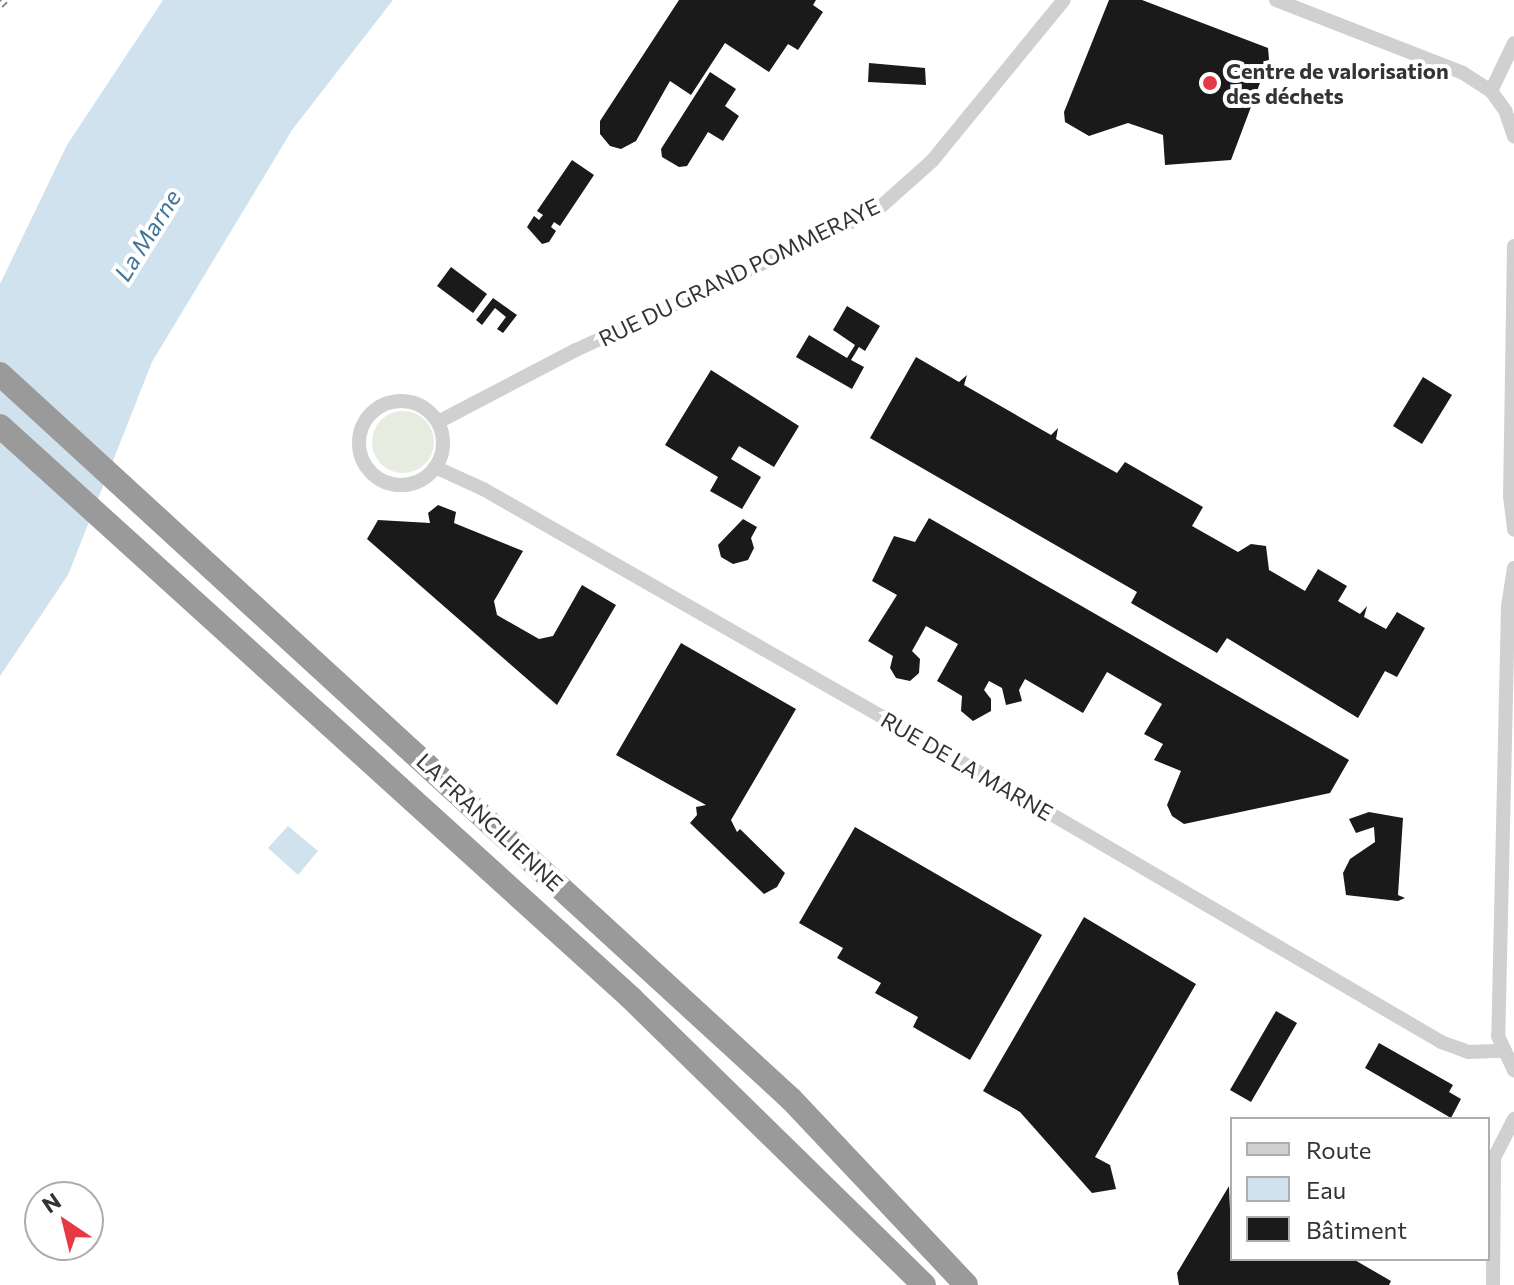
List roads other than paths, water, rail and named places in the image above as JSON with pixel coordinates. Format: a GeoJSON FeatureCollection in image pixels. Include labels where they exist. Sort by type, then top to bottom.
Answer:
{"type":"FeatureCollection","features":[{"type":"Feature","properties":{"kind":"highway","name":"LA FRANCILIENNE"},"geometry":{"type":"LineString","coordinates":[[0,374],[791,1099],[966,1285]]}},
{"type":"Feature","properties":{"kind":"highway","name":"LA FRANCILIENNE"},"geometry":{"type":"LineString","coordinates":[[0,426],[698,1061],[924,1285]]}},
{"type":"Feature","properties":{"kind":"street","name":"RUE DU GRAND POMMERAYE"},"geometry":{"type":"LineString","coordinates":[[438,422],[576,350],[877,210],[932,161],[1064,0]]}},
{"type":"Feature","properties":{"kind":"street"},"geometry":{"type":"LineString","coordinates":[[1276,0],[1463,73],[1491,91],[1505,110],[1514,136]]}},
{"type":"Feature","properties":{"kind":"street"},"geometry":{"type":"LineString","coordinates":[[1491,91],[1514,43]]}},
{"type":"Feature","properties":{"kind":"street"},"geometry":{"type":"LineString","coordinates":[[1514,246],[1510,496],[1514,530]]}},
{"type":"Feature","properties":{"kind":"street"},"geometry":{"type":"LineString","coordinates":[[388,402],[417,403],[438,422],[443,445],[435,467],[412,483],[384,481],[364,461],[360,433],[376,409],[388,402]]}},
{"type":"Feature","properties":{"kind":"street","name":"RUE DE LA MARNE"},"geometry":{"type":"LineString","coordinates":[[435,467],[485,490],[996,782],[1441,1042],[1468,1052],[1501,1051]]}},
{"type":"Feature","properties":{"kind":"street"},"geometry":{"type":"LineString","coordinates":[[1514,568],[1508,607],[1501,1051],[1514,1070]]}},
{"type":"Feature","properties":{"kind":"street"},"geometry":{"type":"LineString","coordinates":[[1493,1285],[1494,1158],[1514,1119]]}},
{"type":"Feature","properties":{"kind":"water","name":"La Marne"},"geometry":{"type":"Polygon","coordinates":[[[163,0],[393,0],[292,130],[152,362],[68,575],[0,676],[0,284],[67,145],[163,0]]]}},
{"type":"Feature","properties":{"kind":"water"},"geometry":{"type":"Polygon","coordinates":[[[288,826],[318,851],[298,875],[268,848],[288,826]]]}},
{"type":"Feature","properties":{"kind":"railway"},"geometry":{"type":"LineString","coordinates":[[0,5],[5,0]]}},
{"type":"Feature","properties":{"kind":"place","name":"Centre de valorisation des déchets"},"geometry":{"type":"Point","coordinates":[1210,83]}}]}
